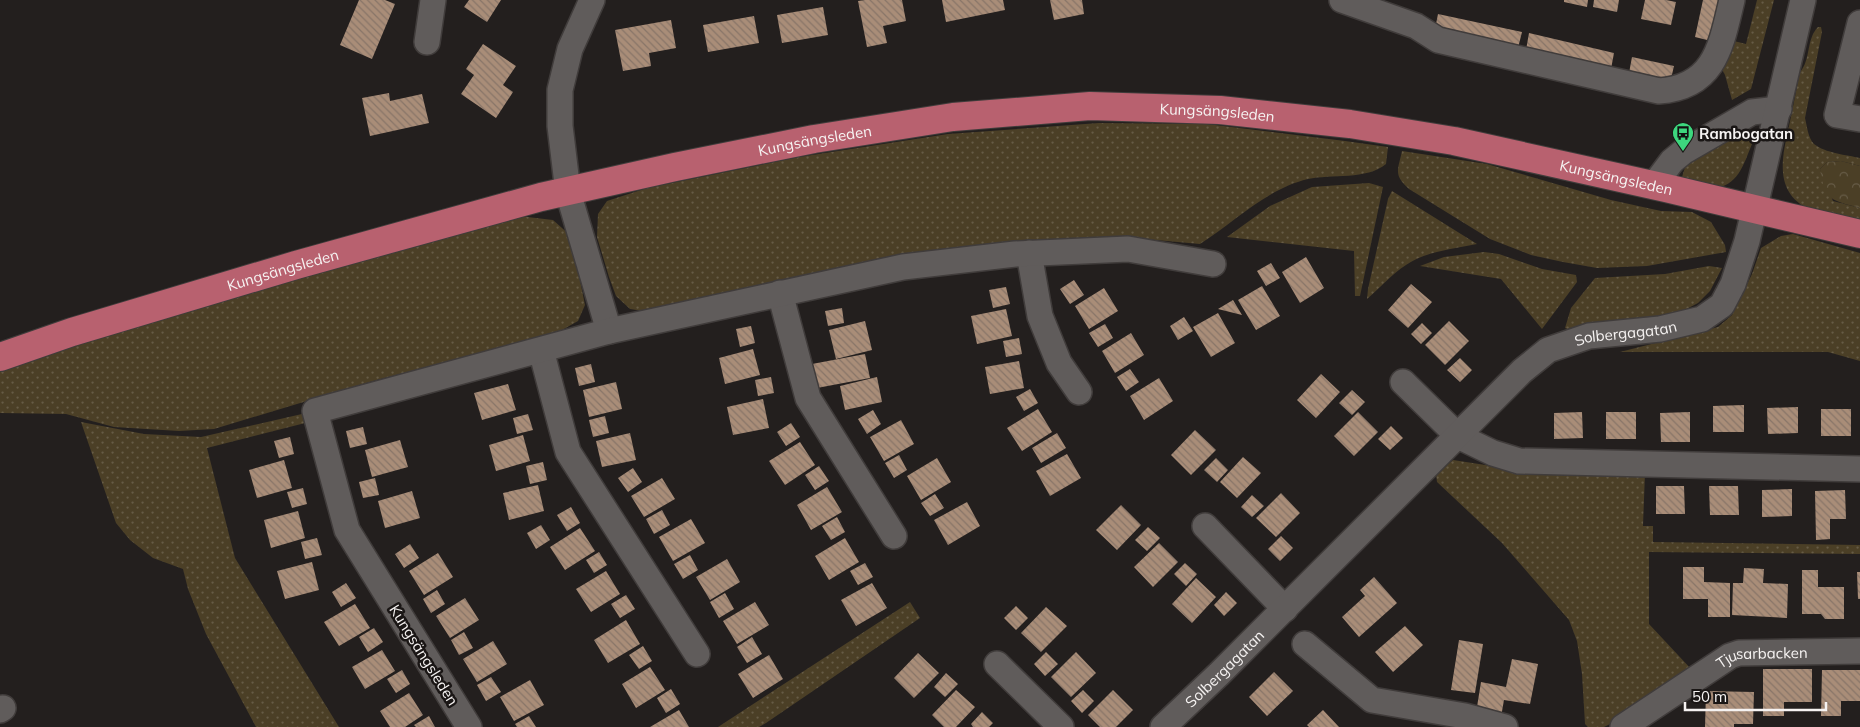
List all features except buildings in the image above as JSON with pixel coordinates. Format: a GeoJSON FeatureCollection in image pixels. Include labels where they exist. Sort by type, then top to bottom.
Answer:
{"type":"FeatureCollection","features":[{"type":"Feature","properties":{"kind":"main road","name":"Kungsängsleden"},"geometry":{"type":"LineString","coordinates":[[0,357],[72,332],[296,265],[541,198],[675,167],[814,139],[953,117],[1090,106],[1220,110],[1350,124],[1454,141],[1860,234]]}},
{"type":"Feature","properties":{"kind":"street"},"geometry":{"type":"LineString","coordinates":[[427,42],[433,0]]}},
{"type":"Feature","properties":{"kind":"street"},"geometry":{"type":"LineString","coordinates":[[592,0],[570,49],[560,90],[560,126],[568,192],[609,331]]}},
{"type":"Feature","properties":{"kind":"street"},"geometry":{"type":"LineString","coordinates":[[1342,0],[1416,26],[1438,40],[1659,91],[1675,90],[1695,82],[1712,62],[1722,42],[1732,0]]}},
{"type":"Feature","properties":{"kind":"street"},"geometry":{"type":"LineString","coordinates":[[1755,209],[1803,0]]}},
{"type":"Feature","properties":{"kind":"street"},"geometry":{"type":"LineString","coordinates":[[1860,23],[1837,115],[1860,119]]}},
{"type":"Feature","properties":{"kind":"street"},"geometry":{"type":"LineString","coordinates":[[1656,186],[1672,160],[1683,152],[1752,112],[1779,109]]}},
{"type":"Feature","properties":{"kind":"street","name":"Solbergagatan"},"geometry":{"type":"LineString","coordinates":[[1163,727],[1285,609],[1522,371],[1548,350],[1589,336],[1669,327],[1702,319],[1722,305],[1734,284],[1755,209]]}},
{"type":"Feature","properties":{"kind":"street","name":"Kungsängsleden"},"geometry":{"type":"LineString","coordinates":[[469,727],[347,530],[315,411],[609,331],[903,266],[1029,253],[1128,249],[1212,264]]}},
{"type":"Feature","properties":{"kind":"street"},"geometry":{"type":"LineString","coordinates":[[1029,253],[1040,316],[1059,363],[1079,392]]}},
{"type":"Feature","properties":{"kind":"street"},"geometry":{"type":"LineString","coordinates":[[780,293],[808,398],[894,536]]}},
{"type":"Feature","properties":{"kind":"street"},"geometry":{"type":"LineString","coordinates":[[541,350],[568,452],[697,654]]}},
{"type":"Feature","properties":{"kind":"street"},"geometry":{"type":"LineString","coordinates":[[1403,382],[1458,436],[1493,453],[1519,461],[1860,469]]}},
{"type":"Feature","properties":{"kind":"street"},"geometry":{"type":"LineString","coordinates":[[1205,526],[1285,609]]}},
{"type":"Feature","properties":{"kind":"street"},"geometry":{"type":"LineString","coordinates":[[1305,644],[1372,700],[1465,716],[1505,727]]}},
{"type":"Feature","properties":{"kind":"street","name":"Tjusarbacken"},"geometry":{"type":"LineString","coordinates":[[1623,727],[1730,656],[1739,653],[1860,651]]}},
{"type":"Feature","properties":{"kind":"street"},"geometry":{"type":"LineString","coordinates":[[997,664],[1061,727]]}},
{"type":"Feature","properties":{"kind":"green space"},"geometry":{"type":"Polygon","coordinates":[[[1757,0],[1774,0],[1751,89],[1732,100],[1721,67],[1734,41],[1746,44],[1757,0]]]}},
{"type":"Feature","properties":{"kind":"green space"},"geometry":{"type":"Polygon","coordinates":[[[1818,27],[1821,27],[1822,32],[1805,118],[1807,128],[1812,141],[1819,147],[1830,152],[1860,158],[1860,166],[1841,161],[1827,162],[1820,169],[1833,201],[1860,208],[1860,222],[1811,210],[1799,203],[1785,184],[1783,174],[1784,150],[1800,72],[1806,62],[1814,32],[1818,27]]]}},
{"type":"Feature","properties":{"kind":"green space"},"geometry":{"type":"Polygon","coordinates":[[[1099,123],[1207,124],[1388,147],[1386,164],[1378,169],[1348,176],[1308,179],[1278,190],[1200,244],[1122,237],[643,311],[630,309],[616,296],[597,237],[598,214],[607,201],[647,188],[799,157],[948,134],[1099,123]]]}},
{"type":"Feature","properties":{"kind":"green space"},"geometry":{"type":"Polygon","coordinates":[[[1742,133],[1748,134],[1752,138],[1752,144],[1743,166],[1734,179],[1721,187],[1712,188],[1685,181],[1682,177],[1686,164],[1742,133]]]}},
{"type":"Feature","properties":{"kind":"green space"},"geometry":{"type":"Polygon","coordinates":[[[1402,151],[1487,164],[1611,200],[1661,211],[1692,212],[1711,222],[1725,245],[1726,252],[1647,266],[1597,268],[1531,255],[1490,239],[1409,189],[1401,180],[1398,172],[1402,151]]]}},
{"type":"Feature","properties":{"kind":"green space"},"geometry":{"type":"Polygon","coordinates":[[[1841,161],[1860,166],[1860,208],[1836,201],[1831,198],[1824,187],[1820,169],[1827,162],[1841,161]]]}},
{"type":"Feature","properties":{"kind":"green space"},"geometry":{"type":"Polygon","coordinates":[[[1369,183],[1383,187],[1360,296],[1355,296],[1354,251],[1227,237],[1270,206],[1312,187],[1369,183]]]}},
{"type":"Feature","properties":{"kind":"green space"},"geometry":{"type":"Polygon","coordinates":[[[1392,191],[1477,244],[1440,251],[1414,260],[1367,299],[1388,199],[1392,191]]]}},
{"type":"Feature","properties":{"kind":"green space"},"geometry":{"type":"Polygon","coordinates":[[[519,216],[553,220],[571,236],[585,305],[578,321],[555,334],[373,381],[214,429],[179,431],[114,427],[66,414],[0,413],[0,369],[11,364],[337,266],[519,216]]]}},
{"type":"Feature","properties":{"kind":"green space"},"geometry":{"type":"Polygon","coordinates":[[[1793,234],[1860,253],[1860,361],[1828,352],[1620,352],[1718,327],[1732,315],[1752,274],[1761,248],[1781,236],[1793,234]]]}},
{"type":"Feature","properties":{"kind":"green space"},"geometry":{"type":"Polygon","coordinates":[[[1484,252],[1499,254],[1542,269],[1576,275],[1577,282],[1542,329],[1501,279],[1420,266],[1444,257],[1484,252]]]}},
{"type":"Feature","properties":{"kind":"green space"},"geometry":{"type":"Polygon","coordinates":[[[1709,266],[1722,268],[1710,291],[1698,303],[1677,314],[1613,321],[1570,330],[1565,328],[1571,308],[1595,278],[1665,274],[1709,266]]]}},
{"type":"Feature","properties":{"kind":"green space"},"geometry":{"type":"Polygon","coordinates":[[[315,411],[317,420],[207,448],[235,558],[339,727],[256,727],[206,634],[188,589],[183,569],[153,558],[130,540],[116,523],[81,422],[144,434],[201,437],[315,411]]]}},
{"type":"Feature","properties":{"kind":"green space"},"geometry":{"type":"Polygon","coordinates":[[[1453,460],[1537,473],[1645,473],[1643,526],[1653,526],[1653,542],[1860,545],[1860,554],[1649,552],[1649,624],[1692,670],[1610,724],[1604,727],[1588,727],[1585,724],[1582,674],[1577,641],[1569,620],[1502,543],[1437,482],[1436,474],[1453,460]]]}},
{"type":"Feature","properties":{"kind":"green space"},"geometry":{"type":"Polygon","coordinates":[[[910,602],[920,618],[766,723],[759,727],[718,727],[910,602]]]}},
{"type":"Feature","properties":{"kind":"place","name":"Rambogatan"},"geometry":{"type":"Point","coordinates":[1683,152]}}]}
